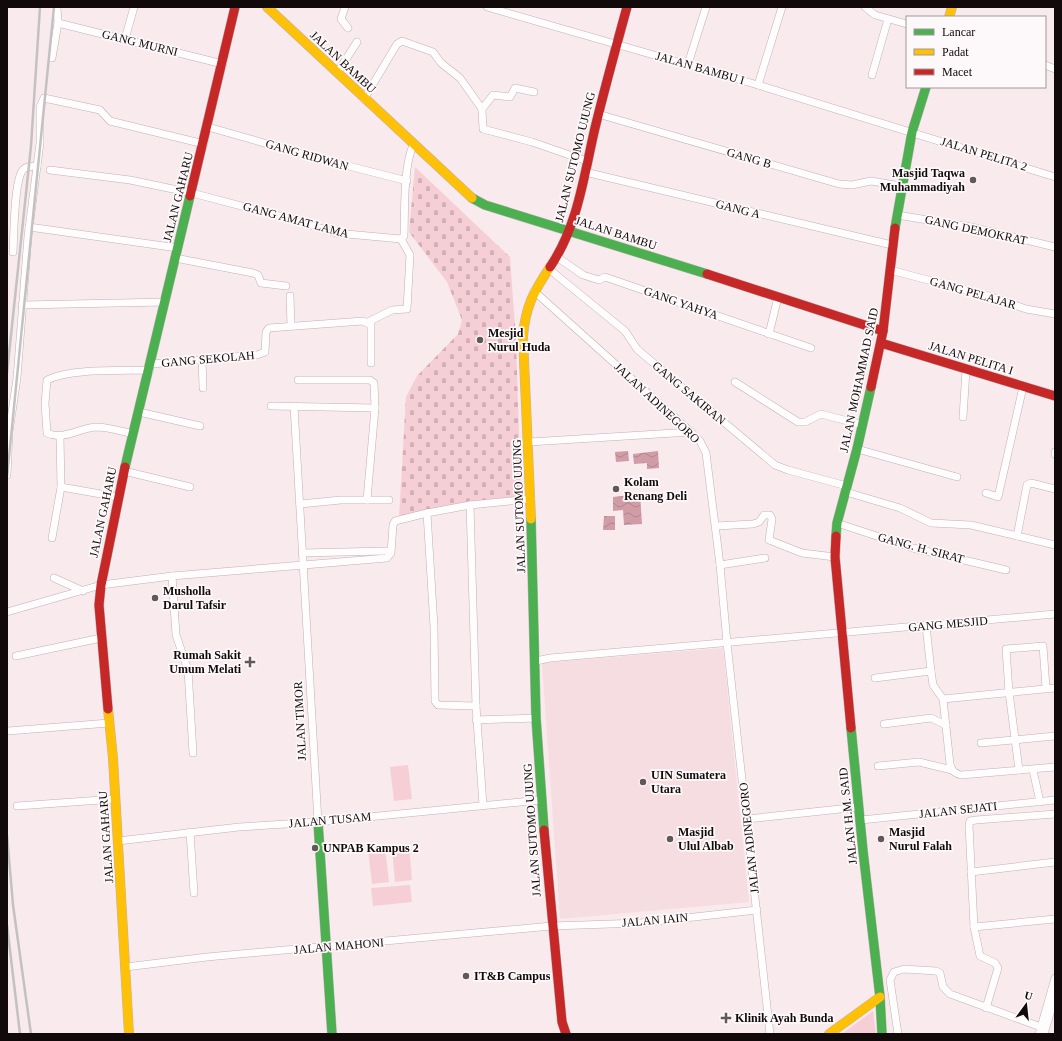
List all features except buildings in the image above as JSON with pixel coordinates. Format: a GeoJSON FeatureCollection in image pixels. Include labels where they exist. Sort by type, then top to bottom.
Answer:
{"type":"FeatureCollection","features":[{"type":"Feature","properties":{"kind":"street"},"geometry":{"type":"LineString","coordinates":[[52,58],[58,23],[57,7]]}},
{"type":"Feature","properties":{"kind":"street"},"geometry":{"type":"LineString","coordinates":[[125,39],[134,7]]}},
{"type":"Feature","properties":{"kind":"street","name":"JALAN GAHARU"},"geometry":{"type":"LineString","coordinates":[[129,1034],[118,841],[101,638],[101,585],[124,471],[204,144],[235,7]]}},
{"type":"Feature","properties":{"kind":"street","name":"JALAN BAMBU"},"geometry":{"type":"LineString","coordinates":[[267,7],[413,147],[476,201],[883,331]]}},
{"type":"Feature","properties":{"kind":"street"},"geometry":{"type":"LineString","coordinates":[[345,7],[341,18],[348,28]]}},
{"type":"Feature","properties":{"kind":"street","name":"JALAN BAMBU I"},"geometry":{"type":"LineString","coordinates":[[487,7],[688,64],[912,132]]}},
{"type":"Feature","properties":{"kind":"street","name":"JALAN SUTOMO UJUNG"},"geometry":{"type":"LineString","coordinates":[[561,1034],[562,1022],[541,800],[536,718],[536,661],[529,442],[523,337],[524,319],[534,291],[557,257],[569,230],[626,7]]}},
{"type":"Feature","properties":{"kind":"street"},"geometry":{"type":"LineString","coordinates":[[688,64],[706,7]]}},
{"type":"Feature","properties":{"kind":"street"},"geometry":{"type":"LineString","coordinates":[[758,85],[782,7]]}},
{"type":"Feature","properties":{"kind":"street"},"geometry":{"type":"LineString","coordinates":[[865,7],[875,15],[906,24]]}},
{"type":"Feature","properties":{"kind":"street"},"geometry":{"type":"LineString","coordinates":[[872,75],[888,19]]}},
{"type":"Feature","properties":{"kind":"street","name":"GANG MURNI"},"geometry":{"type":"LineString","coordinates":[[58,23],[223,64]]}},
{"type":"Feature","properties":{"kind":"street"},"geometry":{"type":"LineString","coordinates":[[364,99],[397,44],[402,41],[436,54],[441,64],[460,78],[482,109],[483,129],[532,142],[587,160]]}},
{"type":"Feature","properties":{"kind":"street"},"geometry":{"type":"LineString","coordinates":[[337,73],[357,42]]}},
{"type":"Feature","properties":{"kind":"street"},"geometry":{"type":"LineString","coordinates":[[482,109],[493,94],[510,97],[515,88],[534,92]]}},
{"type":"Feature","properties":{"kind":"street","name":"JALAN MOHAMMAD SAID"},"geometry":{"type":"LineString","coordinates":[[841,632],[835,557],[837,523],[863,425],[881,343],[892,246],[901,186],[912,132],[926,88]]}},
{"type":"Feature","properties":{"kind":"street"},"geometry":{"type":"LineString","coordinates":[[7,475],[9,432],[17,378],[29,227],[40,143],[40,107],[44,98],[100,110],[110,121],[204,144]]}},
{"type":"Feature","properties":{"kind":"street","name":"GANG B"},"geometry":{"type":"LineString","coordinates":[[598,114],[839,184],[852,185],[871,180],[901,186]]}},
{"type":"Feature","properties":{"kind":"street","name":"GANG RIDWAN"},"geometry":{"type":"LineString","coordinates":[[208,127],[306,155],[407,181]]}},
{"type":"Feature","properties":{"kind":"street","name":"JALAN PELITA 2"},"geometry":{"type":"LineString","coordinates":[[912,132],[1055,177]]}},
{"type":"Feature","properties":{"kind":"street"},"geometry":{"type":"LineString","coordinates":[[371,363],[371,325],[368,322],[392,310],[406,309],[410,255],[401,239],[404,236],[409,159],[413,147]]}},
{"type":"Feature","properties":{"kind":"street"},"geometry":{"type":"LineString","coordinates":[[13,252],[16,196],[22,171],[29,166],[36,166]]}},
{"type":"Feature","properties":{"kind":"street","name":"GANG AMAT LAMA"},"geometry":{"type":"LineString","coordinates":[[50,170],[130,180],[192,193],[295,220],[336,233],[401,239]]}},
{"type":"Feature","properties":{"kind":"street","name":"GANG A"},"geometry":{"type":"LineString","coordinates":[[585,172],[892,246]]}},
{"type":"Feature","properties":{"kind":"street","name":"GANG DEMOKRAT"},"geometry":{"type":"LineString","coordinates":[[897,215],[971,227],[1055,248]]}},
{"type":"Feature","properties":{"kind":"street"},"geometry":{"type":"LineString","coordinates":[[29,227],[178,248]]}},
{"type":"Feature","properties":{"kind":"street","name":"GANG YAHYA"},"geometry":{"type":"LineString","coordinates":[[557,257],[590,278],[599,280],[605,277],[811,348]]}},
{"type":"Feature","properties":{"kind":"street"},"geometry":{"type":"LineString","coordinates":[[176,258],[258,274],[261,283],[286,286]]}},
{"type":"Feature","properties":{"kind":"street","name":"GANG SAKIRAN"},"geometry":{"type":"LineString","coordinates":[[549,269],[625,331],[637,349],[775,465],[900,508],[931,523],[971,525],[1055,545]]}},
{"type":"Feature","properties":{"kind":"street","name":"GANG PELAJAR"},"geometry":{"type":"LineString","coordinates":[[890,270],[988,296],[1026,309],[1055,314]]}},
{"type":"Feature","properties":{"kind":"street","name":"JALAN ADINEGORO"},"geometry":{"type":"LineString","coordinates":[[534,291],[691,432],[700,441],[706,453],[716,526],[727,643],[770,1034]]}},
{"type":"Feature","properties":{"kind":"street"},"geometry":{"type":"LineString","coordinates":[[290,296],[291,326]]}},
{"type":"Feature","properties":{"kind":"street"},"geometry":{"type":"LineString","coordinates":[[769,334],[778,298]]}},
{"type":"Feature","properties":{"kind":"street"},"geometry":{"type":"LineString","coordinates":[[22,305],[165,302]]}},
{"type":"Feature","properties":{"kind":"street","name":"GANG SEKOLAH"},"geometry":{"type":"LineString","coordinates":[[60,436],[50,434],[46,430],[47,380],[58,376],[262,354],[266,350],[267,330],[271,327],[368,322]]}},
{"type":"Feature","properties":{"kind":"street","name":"JALAN PELITA I"},"geometry":{"type":"LineString","coordinates":[[881,343],[1055,396]]}},
{"type":"Feature","properties":{"kind":"street"},"geometry":{"type":"LineString","coordinates":[[202,360],[203,388]]}},
{"type":"Feature","properties":{"kind":"street"},"geometry":{"type":"LineString","coordinates":[[963,417],[966,370]]}},
{"type":"Feature","properties":{"kind":"street"},"geometry":{"type":"LineString","coordinates":[[298,380],[373,381],[375,408],[367,500]]}},
{"type":"Feature","properties":{"kind":"street"},"geometry":{"type":"LineString","coordinates":[[735,382],[798,422],[805,422],[821,414],[863,425]]}},
{"type":"Feature","properties":{"kind":"street"},"geometry":{"type":"LineString","coordinates":[[986,493],[998,497],[1023,387]]}},
{"type":"Feature","properties":{"kind":"street"},"geometry":{"type":"LineString","coordinates":[[271,406],[375,408]]}},
{"type":"Feature","properties":{"kind":"street","name":"JALAN TIMOR"},"geometry":{"type":"LineString","coordinates":[[294,406],[332,1034]]}},
{"type":"Feature","properties":{"kind":"street"},"geometry":{"type":"LineString","coordinates":[[139,412],[200,426]]}},
{"type":"Feature","properties":{"kind":"street"},"geometry":{"type":"LineString","coordinates":[[52,538],[61,487],[60,436],[94,427],[133,434]]}},
{"type":"Feature","properties":{"kind":"street"},"geometry":{"type":"LineString","coordinates":[[529,442],[691,432]]}},
{"type":"Feature","properties":{"kind":"street"},"geometry":{"type":"LineString","coordinates":[[857,449],[957,477]]}},
{"type":"Feature","properties":{"kind":"street"},"geometry":{"type":"LineString","coordinates":[[124,471],[190,487]]}},
{"type":"Feature","properties":{"kind":"street"},"geometry":{"type":"LineString","coordinates":[[1017,536],[1028,485],[1031,483],[1055,489]]}},
{"type":"Feature","properties":{"kind":"street"},"geometry":{"type":"LineString","coordinates":[[61,487],[118,497]]}},
{"type":"Feature","properties":{"kind":"street"},"geometry":{"type":"LineString","coordinates":[[7,612],[101,585],[172,576],[387,558],[392,553],[394,523],[427,513],[470,505],[531,498]]}},
{"type":"Feature","properties":{"kind":"street"},"geometry":{"type":"LineString","coordinates":[[300,504],[389,500]]}},
{"type":"Feature","properties":{"kind":"street"},"geometry":{"type":"LineString","coordinates":[[470,505],[476,720],[483,805]]}},
{"type":"Feature","properties":{"kind":"street"},"geometry":{"type":"LineString","coordinates":[[427,513],[434,627],[435,701],[438,705],[476,706]]}},
{"type":"Feature","properties":{"kind":"street"},"geometry":{"type":"LineString","coordinates":[[716,526],[753,524],[759,522],[764,515],[770,516],[772,519],[769,539],[771,541],[802,553],[835,557]]}},
{"type":"Feature","properties":{"kind":"street","name":"GANG. H. SIRAT"},"geometry":{"type":"LineString","coordinates":[[837,523],[913,548],[1006,570]]}},
{"type":"Feature","properties":{"kind":"street"},"geometry":{"type":"LineString","coordinates":[[302,553],[386,551]]}},
{"type":"Feature","properties":{"kind":"street"},"geometry":{"type":"LineString","coordinates":[[720,565],[765,558]]}},
{"type":"Feature","properties":{"kind":"street"},"geometry":{"type":"LineString","coordinates":[[172,576],[176,635],[188,670],[193,753]]}},
{"type":"Feature","properties":{"kind":"street"},"geometry":{"type":"LineString","coordinates":[[54,578],[83,591]]}},
{"type":"Feature","properties":{"kind":"street","name":"GANG MESJID"},"geometry":{"type":"LineString","coordinates":[[727,643],[1055,614]]}},
{"type":"Feature","properties":{"kind":"street"},"geometry":{"type":"LineString","coordinates":[[926,626],[933,685],[943,699],[952,770]]}},
{"type":"Feature","properties":{"kind":"street","name":"JALAN H.M. SAID"},"geometry":{"type":"LineString","coordinates":[[841,632],[872,937],[880,997],[882,1034]]}},
{"type":"Feature","properties":{"kind":"street"},"geometry":{"type":"LineString","coordinates":[[16,656],[101,638]]}},
{"type":"Feature","properties":{"kind":"street"},"geometry":{"type":"LineString","coordinates":[[536,661],[550,658],[727,643]]}},
{"type":"Feature","properties":{"kind":"street"},"geometry":{"type":"LineString","coordinates":[[1019,770],[1005,649],[1043,646],[1046,688]]}},
{"type":"Feature","properties":{"kind":"street"},"geometry":{"type":"LineString","coordinates":[[876,678],[931,671]]}},
{"type":"Feature","properties":{"kind":"street"},"geometry":{"type":"LineString","coordinates":[[943,699],[1055,688]]}},
{"type":"Feature","properties":{"kind":"street"},"geometry":{"type":"LineString","coordinates":[[476,720],[536,718]]}},
{"type":"Feature","properties":{"kind":"street"},"geometry":{"type":"LineString","coordinates":[[884,724],[931,718],[946,725]]}},
{"type":"Feature","properties":{"kind":"street"},"geometry":{"type":"LineString","coordinates":[[8,731],[109,723]]}},
{"type":"Feature","properties":{"kind":"street"},"geometry":{"type":"LineString","coordinates":[[982,743],[1055,736]]}},
{"type":"Feature","properties":{"kind":"street"},"geometry":{"type":"LineString","coordinates":[[878,766],[919,762],[952,770],[961,775],[1055,767]]}},
{"type":"Feature","properties":{"kind":"street"},"geometry":{"type":"LineString","coordinates":[[1033,770],[1040,802]]}},
{"type":"Feature","properties":{"kind":"street"},"geometry":{"type":"LineString","coordinates":[[17,806],[115,799]]}},
{"type":"Feature","properties":{"kind":"street","name":"JALAN TUSAM"},"geometry":{"type":"LineString","coordinates":[[118,841],[239,826],[318,822],[541,800]]}},
{"type":"Feature","properties":{"kind":"street","name":"JALAN SEJATI"},"geometry":{"type":"LineString","coordinates":[[861,820],[1055,800]]}},
{"type":"Feature","properties":{"kind":"street"},"geometry":{"type":"LineString","coordinates":[[747,819],[859,807]]}},
{"type":"Feature","properties":{"kind":"street"},"geometry":{"type":"LineString","coordinates":[[986,1008],[998,968],[995,963],[980,956],[974,927],[968,828],[970,821],[1055,814]]}},
{"type":"Feature","properties":{"kind":"street"},"geometry":{"type":"LineString","coordinates":[[190,832],[194,893]]}},
{"type":"Feature","properties":{"kind":"street"},"geometry":{"type":"LineString","coordinates":[[971,872],[1055,862]]}},
{"type":"Feature","properties":{"kind":"street","name":"JALAN IAIN"},"geometry":{"type":"LineString","coordinates":[[552,926],[640,923],[757,910]]}},
{"type":"Feature","properties":{"kind":"street"},"geometry":{"type":"LineString","coordinates":[[974,927],[1055,919]]}},
{"type":"Feature","properties":{"kind":"street","name":"JALAN MAHONI"},"geometry":{"type":"LineString","coordinates":[[126,967],[207,957],[552,926]]}},
{"type":"Feature","properties":{"kind":"street"},"geometry":{"type":"LineString","coordinates":[[898,1034],[890,980],[892,974],[899,970],[936,971],[940,973],[943,987],[946,991],[986,1008],[1041,1026]]}},
{"type":"Feature","properties":{"kind":"street"},"geometry":{"type":"LineString","coordinates":[[1039,1034],[1055,978]]}},
{"type":"Feature","properties":{"kind":"street"},"geometry":{"type":"LineString","coordinates":[[829,1034],[880,997]]}},
{"type":"Feature","properties":{"kind":"street"},"geometry":{"type":"LineString","coordinates":[[1044,1034],[1055,997]]}},
{"type":"Feature","properties":{"kind":"street","name":"JALAN SUTOMO UJUNG"},"geometry":{"type":"LineString","coordinates":[[562,1022],[566,1034]]}},
{"type":"Feature","properties":{"kind":"shaded area","name":"UIN Sumatera Utara"},"geometry":{"type":"Polygon","coordinates":[[[723,648],[749,902],[560,919],[542,663],[723,648]]]}},
{"type":"Feature","properties":{"kind":"green space"},"geometry":{"type":"Polygon","coordinates":[[[415,167],[510,257],[516,340],[521,496],[472,502],[399,517],[406,397],[417,376],[458,334],[462,320],[447,282],[409,232],[415,167]]]}},
{"type":"Feature","properties":{"kind":"green space"},"geometry":{"type":"Polygon","coordinates":[[[408,765],[412,799],[394,801],[390,767],[408,765]]]}},
{"type":"Feature","properties":{"kind":"green space"},"geometry":{"type":"Polygon","coordinates":[[[409,846],[412,880],[395,882],[392,848],[409,846]]]}},
{"type":"Feature","properties":{"kind":"green space"},"geometry":{"type":"Polygon","coordinates":[[[385,848],[389,882],[372,884],[368,850],[385,848]]]}},
{"type":"Feature","properties":{"kind":"green space"},"geometry":{"type":"Polygon","coordinates":[[[410,885],[412,902],[373,906],[371,888],[410,885]]]}},
{"type":"Feature","properties":{"kind":"green space"},"geometry":{"type":"Polygon","coordinates":[[[873,1011],[876,1034],[843,1033],[873,1011]]]}},
{"type":"Feature","properties":{"kind":"water"},"geometry":{"type":"Polygon","coordinates":[[[628,451],[629,461],[616,462],[615,452],[628,451]]]}},
{"type":"Feature","properties":{"kind":"water"},"geometry":{"type":"Polygon","coordinates":[[[658,451],[659,468],[647,469],[647,463],[634,464],[633,454],[658,451]]]}},
{"type":"Feature","properties":{"kind":"water"},"geometry":{"type":"Polygon","coordinates":[[[640,494],[642,524],[624,525],[623,510],[613,511],[613,497],[640,494]]]}},
{"type":"Feature","properties":{"kind":"water","name":"Kolam Renang Deli"},"geometry":{"type":"Polygon","coordinates":[[[604,516],[615,516],[615,530],[603,530],[604,516]]]}},
{"type":"Feature","properties":{"kind":"railway"},"geometry":{"type":"LineString","coordinates":[[7,373],[31,146],[40,7]]}},
{"type":"Feature","properties":{"kind":"railway"},"geometry":{"type":"LineString","coordinates":[[7,477],[54,7]]}},
{"type":"Feature","properties":{"kind":"railway"},"geometry":{"type":"LineString","coordinates":[[7,835],[13,905],[31,1034]]}},
{"type":"Feature","properties":{"kind":"railway"},"geometry":{"type":"LineString","coordinates":[[7,925],[20,1034]]}},
{"type":"Feature","properties":{"kind":"traffic: fast"},"geometry":{"type":"LineString","coordinates":[[895,228],[912,132],[926,88]]}},
{"type":"Feature","properties":{"kind":"traffic: fast"},"geometry":{"type":"LineString","coordinates":[[125,467],[190,196]]}},
{"type":"Feature","properties":{"kind":"traffic: fast"},"geometry":{"type":"LineString","coordinates":[[472,198],[485,205],[707,274]]}},
{"type":"Feature","properties":{"kind":"traffic: fast"},"geometry":{"type":"LineString","coordinates":[[836,536],[837,523],[857,449],[871,387]]}},
{"type":"Feature","properties":{"kind":"traffic: fast"},"geometry":{"type":"LineString","coordinates":[[531,519],[536,718],[544,830]]}},
{"type":"Feature","properties":{"kind":"traffic: fast"},"geometry":{"type":"LineString","coordinates":[[851,728],[863,851],[880,997],[882,1034]]}},
{"type":"Feature","properties":{"kind":"traffic: fast"},"geometry":{"type":"LineString","coordinates":[[318,822],[332,1034]]}},
{"type":"Feature","properties":{"kind":"traffic: slow"},"geometry":{"type":"LineString","coordinates":[[267,7],[472,198]]}},
{"type":"Feature","properties":{"kind":"traffic: slow"},"geometry":{"type":"LineString","coordinates":[[949,16],[952,7]]}},
{"type":"Feature","properties":{"kind":"traffic: slow"},"geometry":{"type":"LineString","coordinates":[[531,519],[523,337],[524,326],[531,300],[550,267]]}},
{"type":"Feature","properties":{"kind":"traffic: slow"},"geometry":{"type":"LineString","coordinates":[[108,709],[113,758],[129,1034]]}},
{"type":"Feature","properties":{"kind":"traffic: slow"},"geometry":{"type":"LineString","coordinates":[[829,1034],[880,997]]}},
{"type":"Feature","properties":{"kind":"traffic: jam"},"geometry":{"type":"LineString","coordinates":[[190,196],[235,7]]}},
{"type":"Feature","properties":{"kind":"traffic: jam"},"geometry":{"type":"LineString","coordinates":[[550,267],[560,251],[574,217],[595,128],[627,7]]}},
{"type":"Feature","properties":{"kind":"traffic: jam"},"geometry":{"type":"LineString","coordinates":[[871,387],[883,331],[895,228]]}},
{"type":"Feature","properties":{"kind":"traffic: jam"},"geometry":{"type":"LineString","coordinates":[[707,274],[883,331]]}},
{"type":"Feature","properties":{"kind":"traffic: jam"},"geometry":{"type":"LineString","coordinates":[[881,343],[1055,396]]}},
{"type":"Feature","properties":{"kind":"traffic: jam"},"geometry":{"type":"LineString","coordinates":[[108,709],[99,605],[101,585],[125,467]]}},
{"type":"Feature","properties":{"kind":"traffic: jam"},"geometry":{"type":"LineString","coordinates":[[836,536],[835,557],[851,728]]}},
{"type":"Feature","properties":{"kind":"traffic: jam"},"geometry":{"type":"LineString","coordinates":[[544,830],[562,1022],[566,1034]]}},
{"type":"Feature","properties":{"kind":"place","name":"Masjid Taqwa Muhammadiyah"},"geometry":{"type":"Point","coordinates":[973,180]}},
{"type":"Feature","properties":{"kind":"place","name":"Mesjid Nurul Huda"},"geometry":{"type":"Point","coordinates":[480,340]}},
{"type":"Feature","properties":{"kind":"place","name":"Kolam Renang Deli"},"geometry":{"type":"Point","coordinates":[616,489]}},
{"type":"Feature","properties":{"kind":"place","name":"Musholla Darul Tafsir"},"geometry":{"type":"Point","coordinates":[155,598]}},
{"type":"Feature","properties":{"kind":"place","name":"Rumah Sakit Umum Melati"},"geometry":{"type":"Point","coordinates":[250,662]}},
{"type":"Feature","properties":{"kind":"place","name":"UIN Sumatera Utara"},"geometry":{"type":"Point","coordinates":[643,782]}},
{"type":"Feature","properties":{"kind":"place","name":"Masjid Ulul Albab"},"geometry":{"type":"Point","coordinates":[670,839]}},
{"type":"Feature","properties":{"kind":"place","name":"Masjid Nurul Falah"},"geometry":{"type":"Point","coordinates":[881,839]}},
{"type":"Feature","properties":{"kind":"place","name":"UNPAB Kampus 2"},"geometry":{"type":"Point","coordinates":[315,848]}},
{"type":"Feature","properties":{"kind":"place","name":"IT&B Campus"},"geometry":{"type":"Point","coordinates":[466,976]}},
{"type":"Feature","properties":{"kind":"place","name":"Klinik Ayah Bunda"},"geometry":{"type":"Point","coordinates":[726,1018]}}]}
